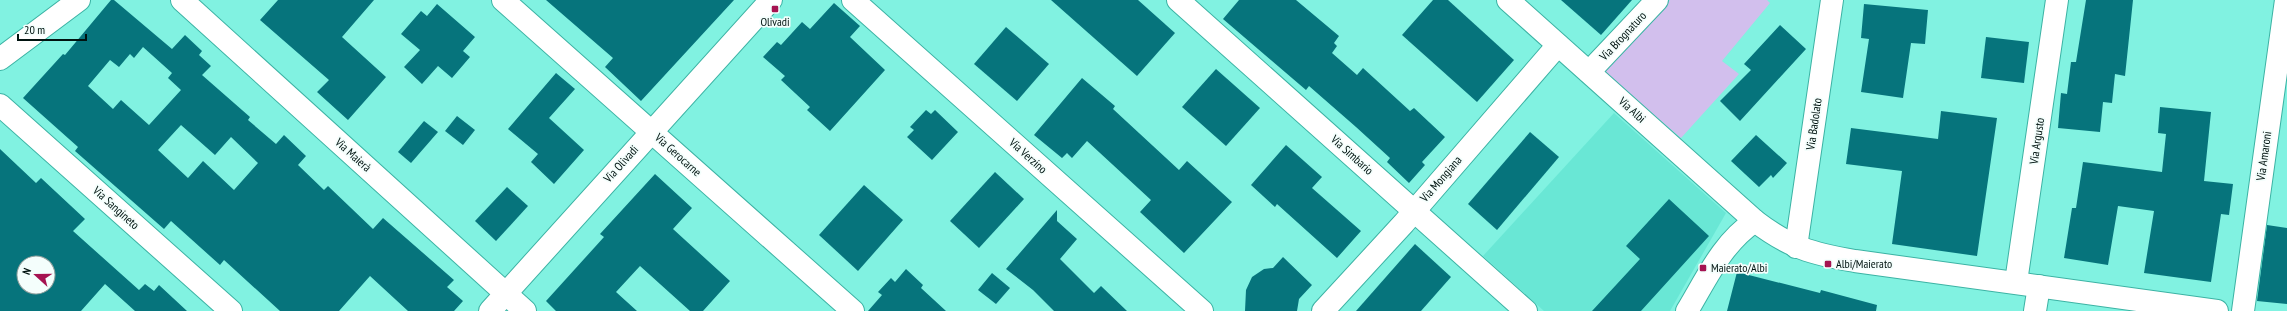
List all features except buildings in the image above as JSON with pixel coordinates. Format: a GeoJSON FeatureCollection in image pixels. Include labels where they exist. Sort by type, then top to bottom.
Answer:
{"type":"FeatureCollection","features":[{"type":"Feature","properties":{"kind":"street"},"geometry":{"type":"LineString","coordinates":[[0,59],[79,0]]}},
{"type":"Feature","properties":{"kind":"street","name":"Via Maierà"},"geometry":{"type":"LineString","coordinates":[[182,0],[525,311]]}},
{"type":"Feature","properties":{"kind":"street","name":"Via Gerocarne"},"geometry":{"type":"LineString","coordinates":[[503,0],[853,311]]}},
{"type":"Feature","properties":{"kind":"street","name":"Via Olivadi"},"geometry":{"type":"LineString","coordinates":[[490,311],[651,131],[771,0]]}},
{"type":"Feature","properties":{"kind":"street","name":"Via Verzino"},"geometry":{"type":"LineString","coordinates":[[854,0],[1202,311]]}},
{"type":"Feature","properties":{"kind":"street","name":"Via Simbario"},"geometry":{"type":"LineString","coordinates":[[1178,0],[1526,311]]}},
{"type":"Feature","properties":{"kind":"street","name":"Via Albi"},"geometry":{"type":"LineString","coordinates":[[1508,0],[1755,221],[1779,239],[1796,247],[1848,260],[2016,282],[2217,311]]}},
{"type":"Feature","properties":{"kind":"street","name":"Via Brognaturo"},"geometry":{"type":"LineString","coordinates":[[1589,72],[1657,0]]}},
{"type":"Feature","properties":{"kind":"street","name":"Via Badolato"},"geometry":{"type":"LineString","coordinates":[[1796,247],[1832,0]]}},
{"type":"Feature","properties":{"kind":"street","name":"Via Argusto"},"geometry":{"type":"LineString","coordinates":[[2016,282],[2057,0]]}},
{"type":"Feature","properties":{"kind":"street","name":"Via Amaroni"},"geometry":{"type":"LineString","coordinates":[[2243,311],[2286,0]]}},
{"type":"Feature","properties":{"kind":"street","name":"Via Mongiana"},"geometry":{"type":"LineString","coordinates":[[1323,311],[1414,210],[1558,45]]}},
{"type":"Feature","properties":{"kind":"street","name":"Via Sangineto"},"geometry":{"type":"LineString","coordinates":[[0,105],[231,311]]}},
{"type":"Feature","properties":{"kind":"street"},"geometry":{"type":"LineString","coordinates":[[1687,311],[1724,249],[1736,235],[1755,221]]}},
{"type":"Feature","properties":{"kind":"street"},"geometry":{"type":"LineString","coordinates":[[2035,311],[2039,286]]}},
{"type":"Feature","properties":{"kind":"shaded area"},"geometry":{"type":"Polygon","coordinates":[[[1670,0],[1767,0],[1770,3],[1722,61],[1739,74],[1681,138],[1603,72],[1670,0]]]}},
{"type":"Feature","properties":{"kind":"shaded area"},"geometry":{"type":"Polygon","coordinates":[[[1614,113],[1726,213],[1670,311],[1544,311],[1483,256],[1614,113]]]}},
{"type":"Feature","properties":{"kind":"place","name":"Olivadi"},"geometry":{"type":"Point","coordinates":[775,9]}},
{"type":"Feature","properties":{"kind":"place","name":"Albi/Maierato"},"geometry":{"type":"Point","coordinates":[1828,264]}},
{"type":"Feature","properties":{"kind":"place","name":"Maierato/Albi"},"geometry":{"type":"Point","coordinates":[1703,268]}}]}
